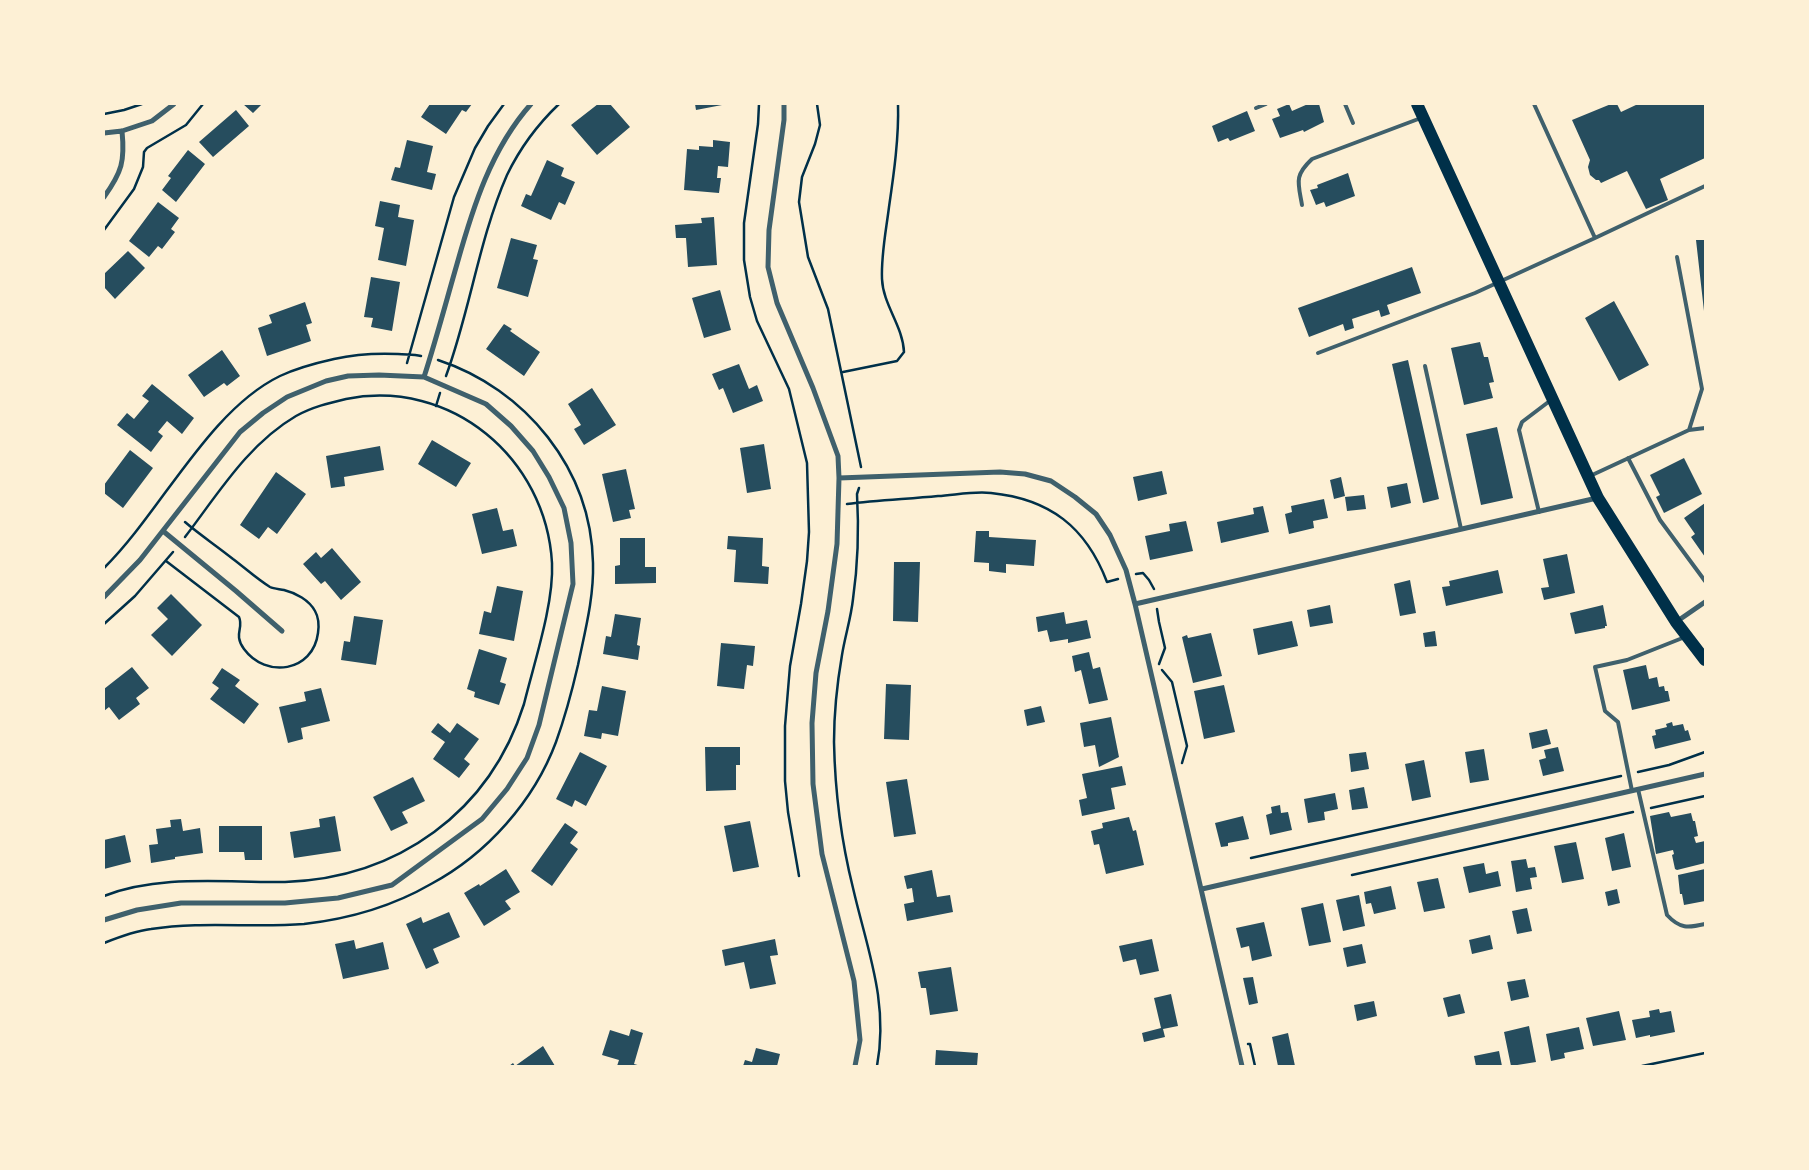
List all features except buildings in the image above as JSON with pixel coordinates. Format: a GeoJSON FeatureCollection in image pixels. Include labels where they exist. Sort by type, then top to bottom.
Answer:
{"type":"FeatureCollection","features":[{"type":"Feature","properties":{"kind":"main road"},"geometry":{"type":"LineString","coordinates":[[1417,104],[1598,498],[1676,622],[1705,660]]}},
{"type":"Feature","properties":{"kind":"street"},"geometry":{"type":"LineString","coordinates":[[104,133],[122,131],[152,121],[174,104]]}},
{"type":"Feature","properties":{"kind":"street"},"geometry":{"type":"LineString","coordinates":[[424,377],[473,207],[504,141],[531,104]]}},
{"type":"Feature","properties":{"kind":"street"},"geometry":{"type":"LineString","coordinates":[[784,104],[784,120],[769,230],[768,267],[777,303],[813,388],[838,456],[838,544],[816,673],[812,723],[813,784],[822,854],[854,981],[860,1040],[855,1066]]}},
{"type":"Feature","properties":{"kind":"street"},"geometry":{"type":"LineString","coordinates":[[104,197],[116,181],[125,154],[122,131]]}},
{"type":"Feature","properties":{"kind":"street"},"geometry":{"type":"LineString","coordinates":[[104,597],[140,560],[240,432],[263,412],[287,398],[318,384],[348,376],[424,377],[486,404],[511,426],[533,451],[550,477],[564,508],[571,543],[573,584],[539,725],[528,758],[482,819],[392,885],[338,898],[285,903],[181,903],[137,910],[104,920]]}},
{"type":"Feature","properties":{"kind":"street"},"geometry":{"type":"LineString","coordinates":[[839,478],[1000,472],[1025,474],[1051,482],[1075,497],[1096,514],[1110,536],[1128,576],[1136,604],[1242,1066]]}},
{"type":"Feature","properties":{"kind":"street"},"geometry":{"type":"LineString","coordinates":[[1136,604],[1598,498]]}},
{"type":"Feature","properties":{"kind":"street"},"geometry":{"type":"LineString","coordinates":[[163,531],[236,590],[282,631]]}},
{"type":"Feature","properties":{"kind":"street"},"geometry":{"type":"LineString","coordinates":[[1676,622],[1705,602]]}},
{"type":"Feature","properties":{"kind":"street"},"geometry":{"type":"LineString","coordinates":[[1202,888],[1705,774]]}},
{"type":"Feature","properties":{"kind":"lane"},"geometry":{"type":"LineString","coordinates":[[1256,108],[1266,104]]}},
{"type":"Feature","properties":{"kind":"lane"},"geometry":{"type":"LineString","coordinates":[[1345,104],[1353,123]]}},
{"type":"Feature","properties":{"kind":"lane"},"geometry":{"type":"LineString","coordinates":[[1534,104],[1595,238]]}},
{"type":"Feature","properties":{"kind":"lane"},"geometry":{"type":"LineString","coordinates":[[1302,204],[1298,181],[1301,169],[1312,159],[1423,117]]}},
{"type":"Feature","properties":{"kind":"lane"},"geometry":{"type":"LineString","coordinates":[[1318,353],[1475,293],[1705,186]]}},
{"type":"Feature","properties":{"kind":"lane"},"geometry":{"type":"LineString","coordinates":[[1676,256],[1702,389],[1689,430]]}},
{"type":"Feature","properties":{"kind":"lane"},"geometry":{"type":"LineString","coordinates":[[1425,366],[1461,529]]}},
{"type":"Feature","properties":{"kind":"lane"},"geometry":{"type":"LineString","coordinates":[[1539,512],[1519,430],[1522,422],[1552,399]]}},
{"type":"Feature","properties":{"kind":"lane"},"geometry":{"type":"LineString","coordinates":[[1588,477],[1689,430],[1705,428]]}},
{"type":"Feature","properties":{"kind":"lane"},"geometry":{"type":"LineString","coordinates":[[1628,458],[1660,520],[1705,581]]}},
{"type":"Feature","properties":{"kind":"lane"},"geometry":{"type":"LineString","coordinates":[[1686,636],[1627,660],[1595,667],[1604,711],[1618,722],[1629,774],[1642,810],[1667,915],[1671,920],[1689,928],[1705,924]]}},
{"type":"Feature","properties":{"kind":"path"},"geometry":{"type":"LineString","coordinates":[[104,114],[142,104]]}},
{"type":"Feature","properties":{"kind":"path"},"geometry":{"type":"LineString","coordinates":[[104,230],[134,189],[143,167],[144,152],[147,148],[186,125],[203,104]]}},
{"type":"Feature","properties":{"kind":"path"},"geometry":{"type":"LineString","coordinates":[[407,363],[457,190],[475,148],[504,104]]}},
{"type":"Feature","properties":{"kind":"path"},"geometry":{"type":"LineString","coordinates":[[436,406],[450,364],[481,254],[508,174],[534,131],[559,104]]}},
{"type":"Feature","properties":{"kind":"path"},"geometry":{"type":"LineString","coordinates":[[759,104],[758,124],[744,223],[744,260],[750,297],[757,320],[789,389],[807,463],[809,532],[807,561],[790,666],[785,726],[784,781],[799,876]]}},
{"type":"Feature","properties":{"kind":"path"},"geometry":{"type":"LineString","coordinates":[[843,372],[897,361],[904,352],[901,334],[882,281],[883,249],[894,160],[898,104]]}},
{"type":"Feature","properties":{"kind":"path"},"geometry":{"type":"LineString","coordinates":[[104,568],[139,528],[218,426],[256,392],[279,377],[327,360],[350,355],[374,353],[401,355],[411,353],[450,364],[485,381],[512,399],[554,443],[576,483],[585,506],[591,535],[593,562],[592,593],[588,619],[565,714],[556,742],[543,771],[516,811],[484,846],[459,867],[401,900],[337,919],[274,925],[182,926],[149,929],[104,943]]}},
{"type":"Feature","properties":{"kind":"path"},"geometry":{"type":"LineString","coordinates":[[104,624],[154,576],[256,447],[274,431],[298,415],[329,403],[368,396],[382,395],[409,398],[436,406],[456,414],[477,427],[497,443],[518,466],[529,483],[540,506],[550,545],[552,564],[550,596],[519,721],[499,762],[476,793],[425,839],[402,852],[360,870],[313,880],[166,883],[104,896]]}},
{"type":"Feature","properties":{"kind":"path"},"geometry":{"type":"LineString","coordinates":[[838,505],[989,493],[1027,499],[1048,508],[1075,529],[1087,543],[1101,567],[1107,582],[1143,573],[1155,590],[1158,622],[1165,648],[1158,666],[1172,682],[1187,746],[1181,765]]}},
{"type":"Feature","properties":{"kind":"path"},"geometry":{"type":"LineString","coordinates":[[1251,858],[1669,765],[1705,752]]}},
{"type":"Feature","properties":{"kind":"path"},"geometry":{"type":"LineString","coordinates":[[1352,875],[1705,796]]}},
{"type":"Feature","properties":{"kind":"path"},"geometry":{"type":"LineString","coordinates":[[1243,1045],[1250,1044],[1256,1066]]}},
{"type":"Feature","properties":{"kind":"path"},"geometry":{"type":"LineString","coordinates":[[1642,1066],[1705,1053]]}}]}
